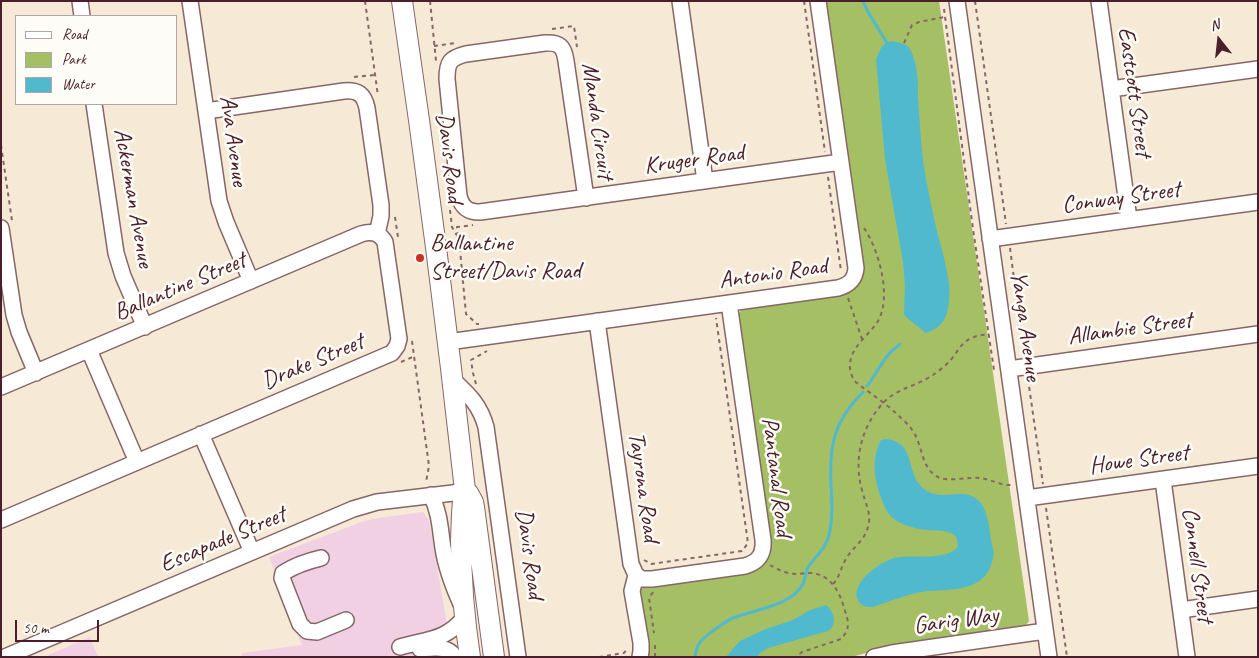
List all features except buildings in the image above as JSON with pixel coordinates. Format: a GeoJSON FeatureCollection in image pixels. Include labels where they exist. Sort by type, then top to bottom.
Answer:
{"type":"FeatureCollection","features":[{"type":"Feature","properties":{"kind":"main road","name":"Davis Road"},"geometry":{"type":"LineString","coordinates":[[402,1],[453,380],[465,490],[462,504],[462,581],[470,657]]}},
{"type":"Feature","properties":{"kind":"main road","name":"Davis Road"},"geometry":{"type":"LineString","coordinates":[[465,490],[474,507],[494,657]]}},
{"type":"Feature","properties":{"kind":"street"},"geometry":{"type":"LineString","coordinates":[[80,1],[82,15]]}},
{"type":"Feature","properties":{"kind":"street","name":"Ava Avenue"},"geometry":{"type":"LineString","coordinates":[[190,1],[219,201],[251,281]]}},
{"type":"Feature","properties":{"kind":"street"},"geometry":{"type":"LineString","coordinates":[[680,1],[705,181]]}},
{"type":"Feature","properties":{"kind":"street","name":"Antonio Road"},"geometry":{"type":"LineString","coordinates":[[448,342],[597,321],[730,309],[838,288],[849,284],[856,268],[833,157],[818,1]]}},
{"type":"Feature","properties":{"kind":"street","name":"Yanga Avenue"},"geometry":{"type":"LineString","coordinates":[[957,1],[1049,657]]}},
{"type":"Feature","properties":{"kind":"street","name":"Eastcott Street"},"geometry":{"type":"LineString","coordinates":[[1099,1],[1129,219]]}},
{"type":"Feature","properties":{"kind":"street","name":"Manda Circuit"},"geometry":{"type":"LineString","coordinates":[[465,209],[458,192],[447,79],[448,64],[454,58],[466,54],[545,43],[556,43],[562,47],[565,54],[586,198]]}},
{"type":"Feature","properties":{"kind":"street"},"geometry":{"type":"LineString","coordinates":[[1111,89],[1258,69]]}},
{"type":"Feature","properties":{"kind":"street"},"geometry":{"type":"LineString","coordinates":[[206,111],[351,90],[358,93],[364,99],[367,108],[381,205],[381,216],[377,234]]}},
{"type":"Feature","properties":{"kind":"street","name":"Ackerman Avenue"},"geometry":{"type":"LineString","coordinates":[[94,105],[116,253],[123,276],[144,327]]}},
{"type":"Feature","properties":{"kind":"street","name":"Kruger Road"},"geometry":{"type":"LineString","coordinates":[[465,209],[472,212],[480,212],[586,198],[705,181],[833,157]]}},
{"type":"Feature","properties":{"kind":"street","name":"Conway Street"},"geometry":{"type":"LineString","coordinates":[[990,238],[1258,202]]}},
{"type":"Feature","properties":{"kind":"street"},"geometry":{"type":"LineString","coordinates":[[1,228],[14,315],[36,372]]}},
{"type":"Feature","properties":{"kind":"street","name":"Ballantine Street"},"geometry":{"type":"LineString","coordinates":[[1,387],[361,234],[369,232],[377,234]]}},
{"type":"Feature","properties":{"kind":"street","name":"Drake Street"},"geometry":{"type":"LineString","coordinates":[[1,520],[384,357],[395,350],[399,339],[386,246],[384,239],[377,234]]}},
{"type":"Feature","properties":{"kind":"street","name":"Pantanal Road"},"geometry":{"type":"LineString","coordinates":[[636,575],[642,579],[652,579],[745,566],[756,562],[762,554],[762,540],[730,309]]}},
{"type":"Feature","properties":{"kind":"street","name":"Tayrona Road"},"geometry":{"type":"LineString","coordinates":[[597,321],[631,564],[636,575],[632,591],[641,643],[640,657]]}},
{"type":"Feature","properties":{"kind":"street","name":"Allambie Street"},"geometry":{"type":"LineString","coordinates":[[1009,369],[1258,334]]}},
{"type":"Feature","properties":{"kind":"street"},"geometry":{"type":"LineString","coordinates":[[89,350],[137,462]]}},
{"type":"Feature","properties":{"kind":"street","name":"Davis Road"},"geometry":{"type":"LineString","coordinates":[[453,380],[476,402],[486,427],[518,657]]}},
{"type":"Feature","properties":{"kind":"street"},"geometry":{"type":"LineString","coordinates":[[201,434],[252,552]]}},
{"type":"Feature","properties":{"kind":"street","name":"Howe Street"},"geometry":{"type":"LineString","coordinates":[[1026,491],[1044,496],[1258,466]]}},
{"type":"Feature","properties":{"kind":"street","name":"Connell Street"},"geometry":{"type":"LineString","coordinates":[[1163,480],[1187,657]]}},
{"type":"Feature","properties":{"kind":"street","name":"Escapade Street"},"geometry":{"type":"LineString","coordinates":[[5,657],[339,515],[367,505],[390,500],[465,490]]}},
{"type":"Feature","properties":{"kind":"street"},"geometry":{"type":"LineString","coordinates":[[431,496],[438,511],[447,570],[464,612],[452,630],[442,636],[400,647],[414,649],[437,647],[448,650],[456,657]]}},
{"type":"Feature","properties":{"kind":"street"},"geometry":{"type":"LineString","coordinates":[[321,558],[302,564],[283,574],[282,578],[300,624],[307,630],[317,632],[346,620]]}},
{"type":"Feature","properties":{"kind":"street"},"geometry":{"type":"LineString","coordinates":[[1181,610],[1258,599]]}},
{"type":"Feature","properties":{"kind":"street","name":"Garig Way"},"geometry":{"type":"LineString","coordinates":[[874,657],[1045,631]]}},
{"type":"Feature","properties":{"kind":"path"},"geometry":{"type":"LineString","coordinates":[[804,1],[833,157],[842,275]]}},
{"type":"Feature","properties":{"kind":"path"},"geometry":{"type":"LineString","coordinates":[[975,1],[1067,657]]}},
{"type":"Feature","properties":{"kind":"path"},"geometry":{"type":"LineString","coordinates":[[904,43],[912,25],[945,17]]}},
{"type":"Feature","properties":{"kind":"path"},"geometry":{"type":"LineString","coordinates":[[546,30],[574,26],[577,46]]}},
{"type":"Feature","properties":{"kind":"path"},"geometry":{"type":"LineString","coordinates":[[434,46],[462,42]]}},
{"type":"Feature","properties":{"kind":"path"},"geometry":{"type":"LineString","coordinates":[[864,227],[879,258],[884,300],[883,312],[851,357],[850,370],[854,380],[911,428],[917,437],[926,465],[931,472],[940,478],[979,478],[1026,491]]}},
{"type":"Feature","properties":{"kind":"path"},"geometry":{"type":"LineString","coordinates":[[462,276],[466,314],[477,324],[486,324]]}},
{"type":"Feature","properties":{"kind":"path"},"geometry":{"type":"LineString","coordinates":[[841,300],[853,296]]}},
{"type":"Feature","properties":{"kind":"path"},"geometry":{"type":"LineString","coordinates":[[848,298],[862,340]]}},
{"type":"Feature","properties":{"kind":"path"},"geometry":{"type":"LineString","coordinates":[[642,558],[651,564],[742,552],[748,543],[716,317],[730,309]]}},
{"type":"Feature","properties":{"kind":"path"},"geometry":{"type":"LineString","coordinates":[[833,584],[847,557],[866,534],[869,525],[870,514],[860,480],[859,454],[866,429],[872,417],[889,397],[902,389],[926,379],[939,370],[969,339],[981,335],[1004,332]]}},
{"type":"Feature","properties":{"kind":"path"},"geometry":{"type":"LineString","coordinates":[[476,385],[471,360],[489,350]]}},
{"type":"Feature","properties":{"kind":"path"},"geometry":{"type":"LineString","coordinates":[[765,568],[771,560]]}},
{"type":"Feature","properties":{"kind":"path"},"geometry":{"type":"LineString","coordinates":[[779,570],[789,573],[810,573],[827,579],[838,590],[848,624],[848,630],[841,639],[802,652],[796,657]]}},
{"type":"Feature","properties":{"kind":"path"},"geometry":{"type":"LineString","coordinates":[[654,634],[649,598],[657,589]]}},
{"type":"Feature","properties":{"kind":"path"},"geometry":{"type":"LineString","coordinates":[[655,643],[655,657]]}},
{"type":"Feature","properties":{"kind":"shaded area"},"geometry":{"type":"Polygon","coordinates":[[[423,512],[429,520],[451,657],[242,657],[242,653],[302,645],[269,557],[364,521],[423,512]]]}},
{"type":"Feature","properties":{"kind":"shaded area"},"geometry":{"type":"Polygon","coordinates":[[[90,637],[98,657],[44,657],[90,637]]]}},
{"type":"Feature","properties":{"kind":"green space"},"geometry":{"type":"Polygon","coordinates":[[[824,1],[939,1],[1029,621],[1023,629],[885,648],[851,657],[645,657],[636,589],[640,586],[756,569],[764,563],[739,313],[744,308],[853,289],[824,1]]]}},
{"type":"Feature","properties":{"kind":"water"},"geometry":{"type":"Polygon","coordinates":[[[890,41],[906,45],[910,49],[915,61],[918,79],[923,162],[949,284],[950,293],[947,314],[940,325],[926,333],[904,314],[905,285],[903,262],[885,159],[876,59],[882,46],[890,41]]]}},
{"type":"Feature","properties":{"kind":"water"},"geometry":{"type":"Polygon","coordinates":[[[881,440],[896,441],[903,446],[915,477],[927,491],[940,495],[960,494],[972,496],[984,508],[988,518],[994,556],[989,570],[983,578],[974,584],[954,589],[915,593],[873,607],[862,605],[859,602],[857,591],[859,585],[867,574],[885,562],[899,557],[939,556],[958,547],[957,538],[953,534],[946,531],[923,530],[902,524],[888,513],[879,492],[875,470],[878,447],[881,440]]]}},
{"type":"Feature","properties":{"kind":"water"},"geometry":{"type":"Polygon","coordinates":[[[826,605],[834,618],[833,625],[828,631],[768,648],[757,657],[726,657],[740,641],[763,630],[793,620],[810,610],[826,605]]]}},
{"type":"Feature","properties":{"kind":"waterway"},"geometry":{"type":"LineString","coordinates":[[863,1],[887,43]]}},
{"type":"Feature","properties":{"kind":"waterway"},"geometry":{"type":"LineString","coordinates":[[867,386],[888,355],[900,344]]}},
{"type":"Feature","properties":{"kind":"waterway"},"geometry":{"type":"LineString","coordinates":[[695,657],[701,641],[723,624],[733,618],[790,598],[803,584],[808,568],[828,540],[832,510],[831,458],[835,434],[845,413],[863,392]]}},
{"type":"Feature","properties":{"kind":"place","name":"Ballantine Street/Davis Road"},"geometry":{"type":"Point","coordinates":[420,258]}}]}
